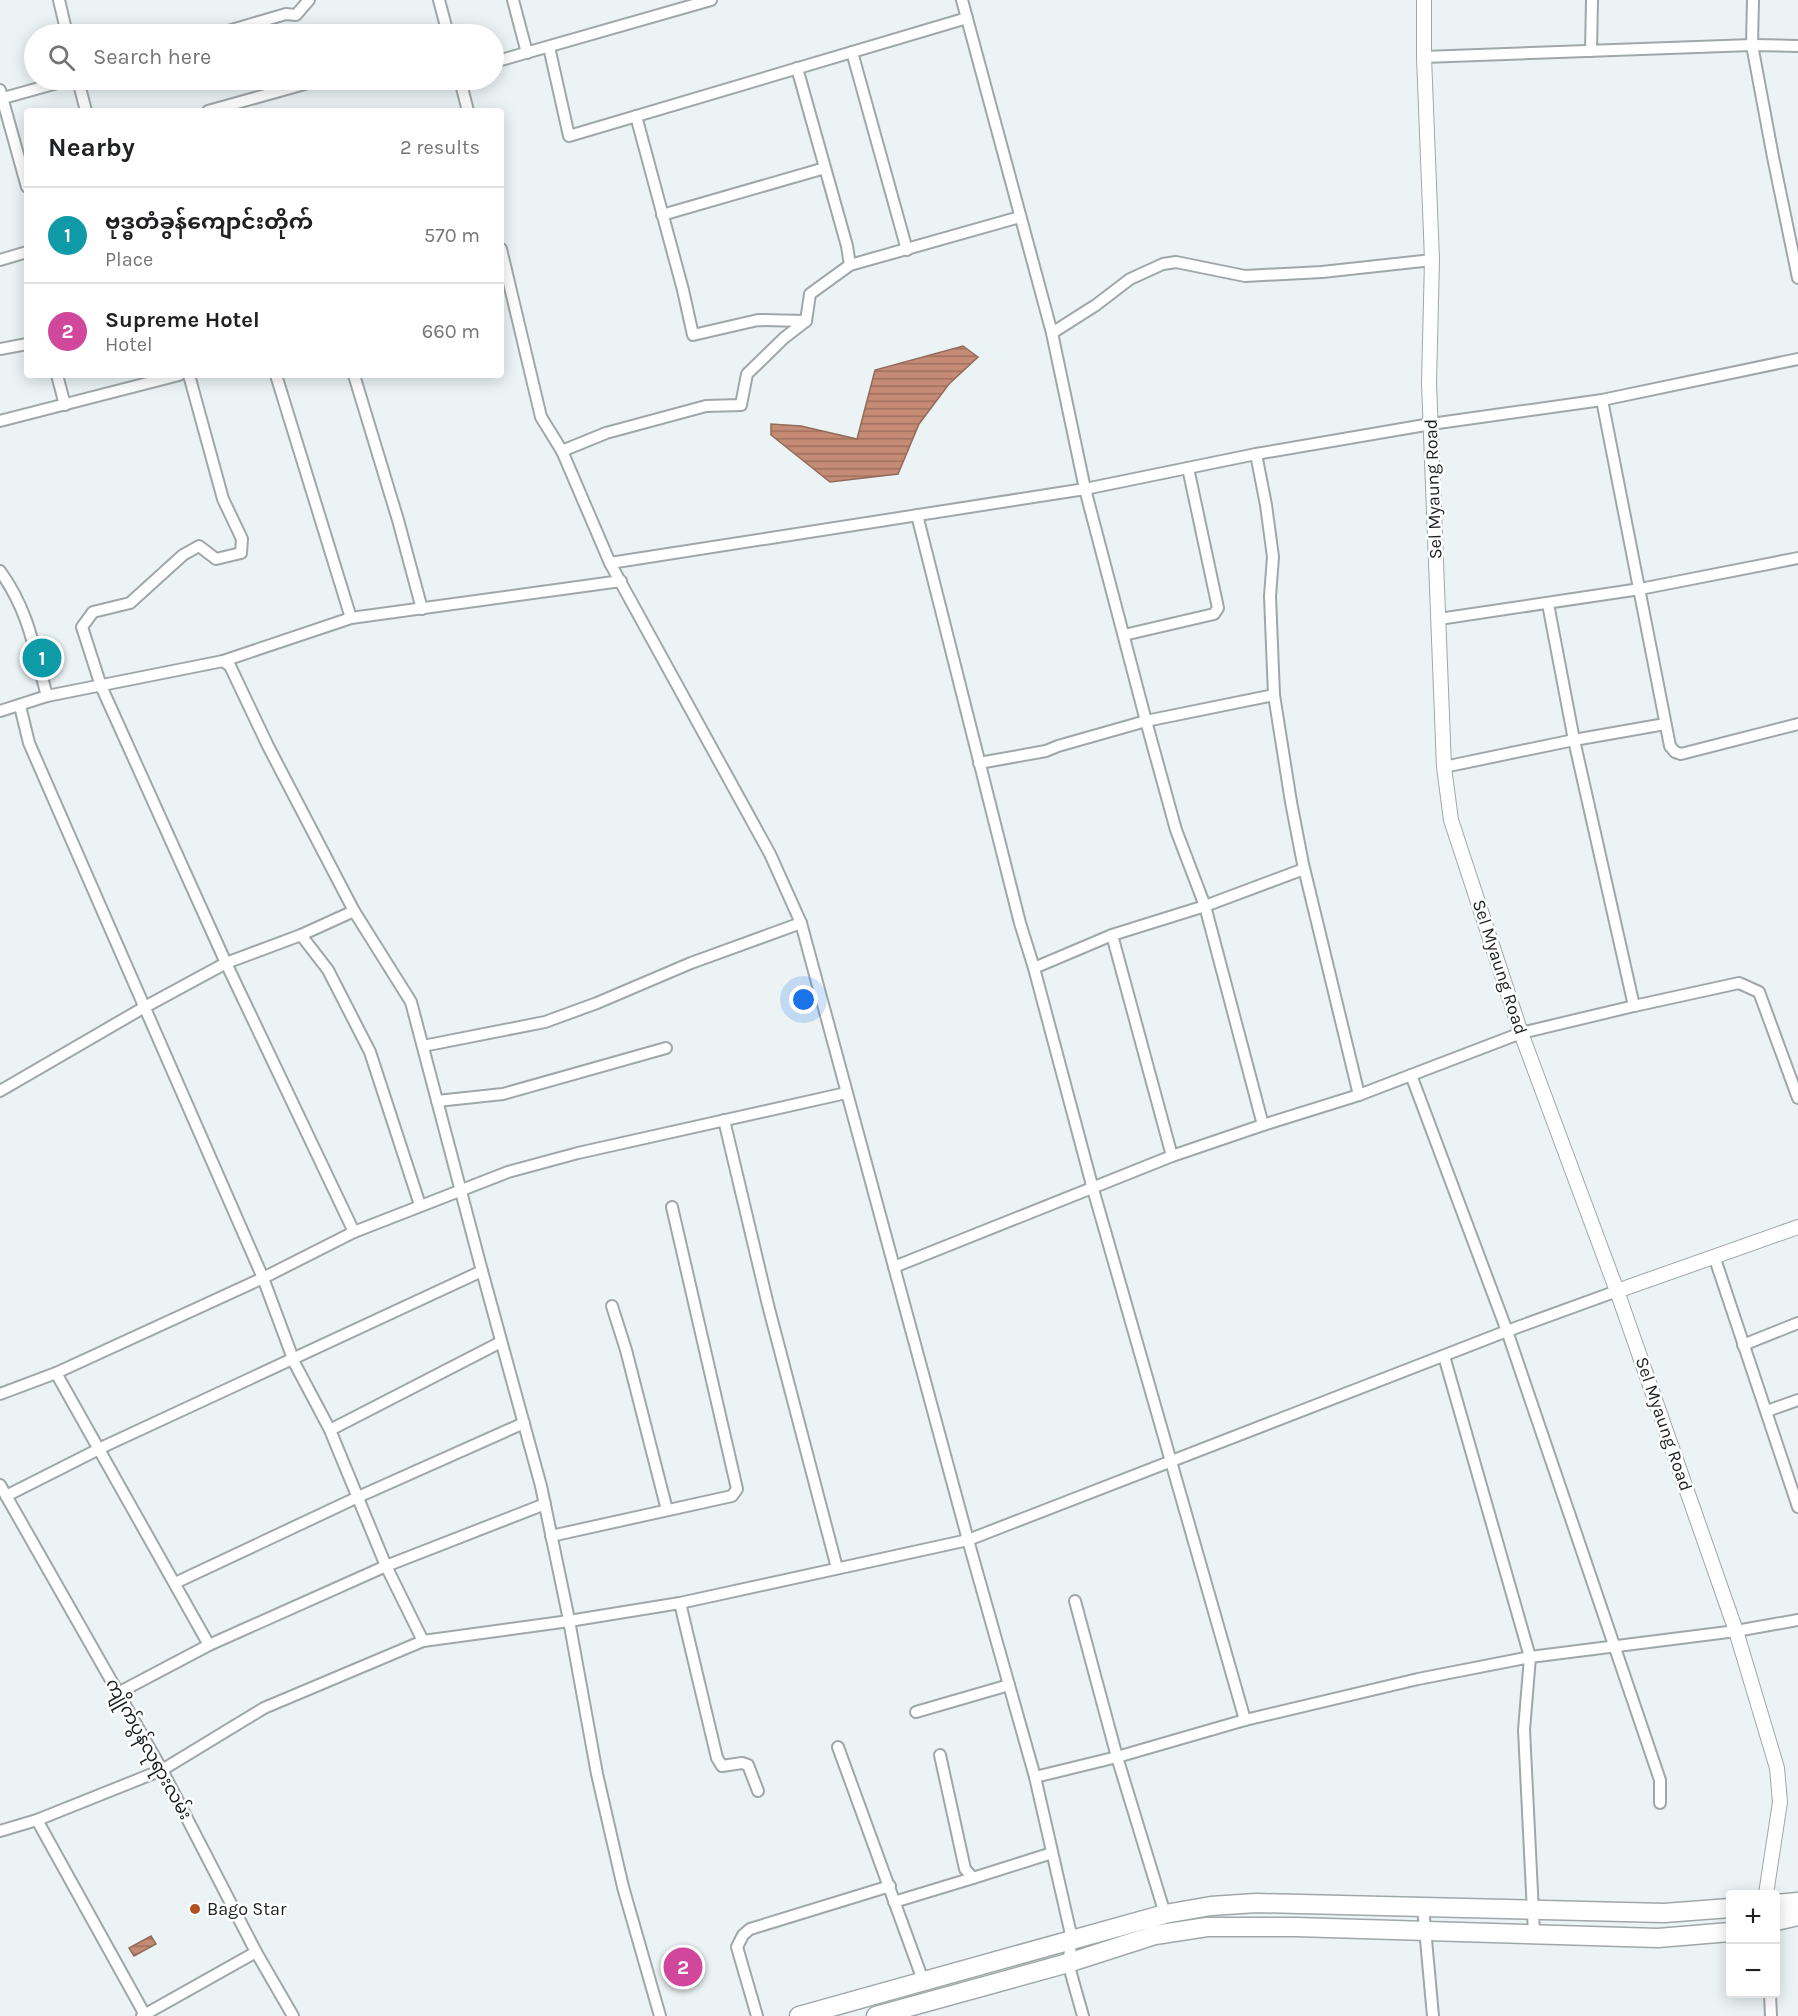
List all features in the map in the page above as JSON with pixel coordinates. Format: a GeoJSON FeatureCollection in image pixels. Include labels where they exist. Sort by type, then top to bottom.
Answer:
{"type":"FeatureCollection","features":[{"type":"Feature","properties":{"kind":"highway"},"geometry":{"type":"LineString","coordinates":[[1780,1904],[1798,1902]]}},
{"type":"Feature","properties":{"kind":"highway"},"geometry":{"type":"LineString","coordinates":[[799,2016],[1165,1914],[1211,1906],[1256,1903],[1664,1913],[1726,1908]]}},
{"type":"Feature","properties":{"kind":"highway"},"geometry":{"type":"LineString","coordinates":[[1296,1927],[1301,1904]]}},
{"type":"Feature","properties":{"kind":"highway"},"geometry":{"type":"LineString","coordinates":[[1780,1920],[1798,1916]]}},
{"type":"Feature","properties":{"kind":"highway"},"geometry":{"type":"LineString","coordinates":[[876,2016],[1068,1963],[1155,1935],[1207,1927],[1296,1927],[1658,1938],[1726,1932]]}},
{"type":"Feature","properties":{"kind":"main road","name":"Sel Myaung Road"},"geometry":{"type":"LineString","coordinates":[[1424,0],[1432,260],[1429,383],[1444,767],[1451,820],[1521,1033],[1617,1291],[1736,1631],[1777,1768],[1780,1802],[1767,1890]]}},
{"type":"Feature","properties":{"kind":"main road"},"geometry":{"type":"LineString","coordinates":[[1617,1291],[1798,1227]]}},
{"type":"Feature","properties":{"kind":"street"},"geometry":{"type":"LineString","coordinates":[[60,0],[65,24]]}},
{"type":"Feature","properties":{"kind":"street"},"geometry":{"type":"LineString","coordinates":[[252,24],[286,14],[296,15],[309,0]]}},
{"type":"Feature","properties":{"kind":"street"},"geometry":{"type":"LineString","coordinates":[[439,0],[445,24]]}},
{"type":"Feature","properties":{"kind":"street"},"geometry":{"type":"LineString","coordinates":[[513,0],[527,53]]}},
{"type":"Feature","properties":{"kind":"street"},"geometry":{"type":"LineString","coordinates":[[504,59],[711,0]]}},
{"type":"Feature","properties":{"kind":"street"},"geometry":{"type":"LineString","coordinates":[[962,0],[1052,333],[1085,489],[1146,721],[1176,830],[1205,906],[1263,1125]]}},
{"type":"Feature","properties":{"kind":"street"},"geometry":{"type":"LineString","coordinates":[[1591,51],[1592,0]]}},
{"type":"Feature","properties":{"kind":"street"},"geometry":{"type":"LineString","coordinates":[[1753,0],[1752,45],[1798,278]]}},
{"type":"Feature","properties":{"kind":"street"},"geometry":{"type":"LineString","coordinates":[[549,47],[569,136],[967,18]]}},
{"type":"Feature","properties":{"kind":"street"},"geometry":{"type":"LineString","coordinates":[[1424,57],[1752,45],[1798,46]]}},
{"type":"Feature","properties":{"kind":"street"},"geometry":{"type":"LineString","coordinates":[[852,52],[907,250]]}},
{"type":"Feature","properties":{"kind":"street"},"geometry":{"type":"LineString","coordinates":[[797,68],[850,265]]}},
{"type":"Feature","properties":{"kind":"street"},"geometry":{"type":"LineString","coordinates":[[24,177],[1,96],[26,90]]}},
{"type":"Feature","properties":{"kind":"street"},"geometry":{"type":"LineString","coordinates":[[81,90],[85,108]]}},
{"type":"Feature","properties":{"kind":"street"},"geometry":{"type":"LineString","coordinates":[[219,108],[283,90]]}},
{"type":"Feature","properties":{"kind":"street"},"geometry":{"type":"LineString","coordinates":[[463,90],[467,108]]}},
{"type":"Feature","properties":{"kind":"street"},"geometry":{"type":"LineString","coordinates":[[636,116],[693,334],[758,320],[806,321]]}},
{"type":"Feature","properties":{"kind":"street"},"geometry":{"type":"LineString","coordinates":[[662,215],[825,168]]}},
{"type":"Feature","properties":{"kind":"street"},"geometry":{"type":"LineString","coordinates":[[562,451],[606,433],[706,406],[741,405],[747,374],[784,338],[806,321],[810,294],[850,265],[1020,217]]}},
{"type":"Feature","properties":{"kind":"street"},"geometry":{"type":"LineString","coordinates":[[0,260],[24,254]]}},
{"type":"Feature","properties":{"kind":"street"},"geometry":{"type":"LineString","coordinates":[[1052,333],[1096,305],[1130,279],[1163,264],[1176,262],[1245,276],[1322,272],[1432,260]]}},
{"type":"Feature","properties":{"kind":"street"},"geometry":{"type":"LineString","coordinates":[[504,262],[541,417],[562,451],[609,563],[770,854],[801,923],[968,1540],[1035,1777],[1072,1939],[1068,1963],[1083,2016]]}},
{"type":"Feature","properties":{"kind":"street"},"geometry":{"type":"LineString","coordinates":[[0,349],[24,345]]}},
{"type":"Feature","properties":{"kind":"street"},"geometry":{"type":"LineString","coordinates":[[609,563],[1085,489],[1256,454],[1431,424],[1602,400],[1798,359]]}},
{"type":"Feature","properties":{"kind":"street"},"geometry":{"type":"LineString","coordinates":[[58,378],[65,405]]}},
{"type":"Feature","properties":{"kind":"street"},"geometry":{"type":"LineString","coordinates":[[0,421],[168,378]]}},
{"type":"Feature","properties":{"kind":"street"},"geometry":{"type":"LineString","coordinates":[[190,378],[223,499],[242,539],[241,553],[216,560],[199,546],[183,555],[130,603],[93,612],[82,627],[101,686],[226,963],[354,1232]]}},
{"type":"Feature","properties":{"kind":"street"},"geometry":{"type":"LineString","coordinates":[[277,378],[351,618]]}},
{"type":"Feature","properties":{"kind":"street"},"geometry":{"type":"LineString","coordinates":[[355,378],[422,609]]}},
{"type":"Feature","properties":{"kind":"street"},"geometry":{"type":"LineString","coordinates":[[1602,400],[1670,746],[1675,752],[1682,754],[1798,724]]}},
{"type":"Feature","properties":{"kind":"street"},"geometry":{"type":"LineString","coordinates":[[1256,454],[1273,557],[1270,596],[1274,695],[1291,802],[1304,869],[1359,1095]]}},
{"type":"Feature","properties":{"kind":"street"},"geometry":{"type":"LineString","coordinates":[[1124,635],[1214,614],[1218,608],[1188,468]]}},
{"type":"Feature","properties":{"kind":"street"},"geometry":{"type":"LineString","coordinates":[[917,515],[1020,923],[1093,1189],[1245,1720]]}},
{"type":"Feature","properties":{"kind":"street"},"geometry":{"type":"LineString","coordinates":[[1438,619],[1640,589],[1798,558]]}},
{"type":"Feature","properties":{"kind":"street"},"geometry":{"type":"LineString","coordinates":[[0,571],[13,588],[27,617],[46,696]]}},
{"type":"Feature","properties":{"kind":"street"},"geometry":{"type":"LineString","coordinates":[[0,711],[46,696],[223,661],[351,618],[621,581]]}},
{"type":"Feature","properties":{"kind":"street"},"geometry":{"type":"LineString","coordinates":[[1548,604],[1575,740],[1634,1006]]}},
{"type":"Feature","properties":{"kind":"street"},"geometry":{"type":"LineString","coordinates":[[223,661],[230,666],[268,746],[354,911],[411,1002],[545,1504],[602,1797],[623,1887],[660,2016]]}},
{"type":"Feature","properties":{"kind":"street"},"geometry":{"type":"LineString","coordinates":[[979,764],[1046,751],[1146,721],[1274,695]]}},
{"type":"Feature","properties":{"kind":"street"},"geometry":{"type":"LineString","coordinates":[[20,706],[29,743],[263,1278],[293,1359],[330,1430],[386,1566],[423,1641]]}},
{"type":"Feature","properties":{"kind":"street"},"geometry":{"type":"LineString","coordinates":[[1444,767],[1665,724]]}},
{"type":"Feature","properties":{"kind":"street"},"geometry":{"type":"LineString","coordinates":[[1034,968],[1112,935],[1205,906],[1304,869]]}},
{"type":"Feature","properties":{"kind":"street"},"geometry":{"type":"LineString","coordinates":[[0,1091],[226,963],[301,935],[354,911]]}},
{"type":"Feature","properties":{"kind":"street"},"geometry":{"type":"LineString","coordinates":[[423,1046],[544,1022],[597,1003],[691,963],[801,923]]}},
{"type":"Feature","properties":{"kind":"street"},"geometry":{"type":"LineString","coordinates":[[301,935],[328,970],[370,1052],[420,1205]]}},
{"type":"Feature","properties":{"kind":"street"},"geometry":{"type":"LineString","coordinates":[[1112,935],[1172,1156]]}},
{"type":"Feature","properties":{"kind":"street"},"geometry":{"type":"LineString","coordinates":[[894,1267],[1172,1156],[1359,1095],[1521,1033],[1739,982],[1759,992],[1798,1098]]}},
{"type":"Feature","properties":{"kind":"street"},"geometry":{"type":"LineString","coordinates":[[437,1101],[503,1094],[666,1048]]}},
{"type":"Feature","properties":{"kind":"street"},"geometry":{"type":"LineString","coordinates":[[1411,1075],[1507,1332],[1660,1780],[1660,1803]]}},
{"type":"Feature","properties":{"kind":"street"},"geometry":{"type":"LineString","coordinates":[[0,1394],[56,1373],[263,1278],[354,1232],[508,1172],[578,1153],[846,1093]]}},
{"type":"Feature","properties":{"kind":"street"},"geometry":{"type":"LineString","coordinates":[[724,1120],[768,1305],[837,1568]]}},
{"type":"Feature","properties":{"kind":"street"},"geometry":{"type":"LineString","coordinates":[[551,1536],[732,1496],[737,1490],[672,1208]]}},
{"type":"Feature","properties":{"kind":"street"},"geometry":{"type":"LineString","coordinates":[[1714,1256],[1743,1345],[1794,1483],[1798,1507]]}},
{"type":"Feature","properties":{"kind":"street"},"geometry":{"type":"LineString","coordinates":[[6,1496],[99,1449],[482,1271]]}},
{"type":"Feature","properties":{"kind":"street"},"geometry":{"type":"LineString","coordinates":[[0,1831],[37,1820],[162,1770],[264,1708],[423,1641],[680,1603],[968,1540],[1617,1291]]}},
{"type":"Feature","properties":{"kind":"street"},"geometry":{"type":"LineString","coordinates":[[612,1306],[626,1350],[667,1510]]}},
{"type":"Feature","properties":{"kind":"street"},"geometry":{"type":"LineString","coordinates":[[1743,1345],[1798,1323]]}},
{"type":"Feature","properties":{"kind":"street"},"geometry":{"type":"LineString","coordinates":[[330,1430],[501,1341]]}},
{"type":"Feature","properties":{"kind":"street"},"geometry":{"type":"LineString","coordinates":[[1444,1356],[1530,1658],[1524,1730],[1534,1933]]}},
{"type":"Feature","properties":{"kind":"street"},"geometry":{"type":"LineString","coordinates":[[56,1373],[209,1645]]}},
{"type":"Feature","properties":{"kind":"street"},"geometry":{"type":"LineString","coordinates":[[1767,1411],[1798,1400]]}},
{"type":"Feature","properties":{"kind":"street"},"geometry":{"type":"LineString","coordinates":[[175,1583],[358,1497],[524,1423]]}},
{"type":"Feature","properties":{"kind":"street","name":"ကျိုက်ပွန်လုရားလမ်း"},"geometry":{"type":"LineString","coordinates":[[0,1485],[162,1770],[256,1952],[293,2016]]}},
{"type":"Feature","properties":{"kind":"street"},"geometry":{"type":"LineString","coordinates":[[118,1693],[209,1645],[386,1566],[545,1504]]}},
{"type":"Feature","properties":{"kind":"street"},"geometry":{"type":"LineString","coordinates":[[1075,1601],[1117,1757],[1165,1914]]}},
{"type":"Feature","properties":{"kind":"street"},"geometry":{"type":"LineString","coordinates":[[680,1603],[717,1758],[722,1766],[742,1763],[748,1765],[758,1791]]}},
{"type":"Feature","properties":{"kind":"street"},"geometry":{"type":"LineString","coordinates":[[1035,1777],[1117,1757],[1245,1720],[1418,1679],[1530,1658],[1736,1631],[1798,1620]]}},
{"type":"Feature","properties":{"kind":"street"},"geometry":{"type":"LineString","coordinates":[[916,1712],[1009,1685]]}},
{"type":"Feature","properties":{"kind":"street"},"geometry":{"type":"LineString","coordinates":[[838,1747],[924,1983]]}},
{"type":"Feature","properties":{"kind":"street"},"geometry":{"type":"LineString","coordinates":[[940,1755],[965,1869],[973,1878]]}},
{"type":"Feature","properties":{"kind":"street"},"geometry":{"type":"LineString","coordinates":[[37,1820],[143,2015],[256,1952]]}},
{"type":"Feature","properties":{"kind":"street"},"geometry":{"type":"LineString","coordinates":[[894,1902],[1052,1853]]}},
{"type":"Feature","properties":{"kind":"street"},"geometry":{"type":"LineString","coordinates":[[757,2016],[737,1947],[743,1935],[750,1929],[890,1887]]}},
{"type":"Feature","properties":{"kind":"street"},"geometry":{"type":"LineString","coordinates":[[1423,1907],[1433,2016]]}},
{"type":"Feature","properties":{"kind":"street"},"geometry":{"type":"LineString","coordinates":[[1770,1998],[1771,2016]]}},
{"type":"Feature","properties":{"kind":"shaded area"},"geometry":{"type":"Polygon","coordinates":[[[963,346],[978,357],[949,384],[919,424],[898,474],[830,482],[771,435],[771,424],[801,426],[857,439],[875,370],[963,346]]]}},
{"type":"Feature","properties":{"kind":"shaded area"},"geometry":{"type":"Polygon","coordinates":[[[151,1936],[156,1944],[134,1956],[129,1948],[151,1936]]]}},
{"type":"Feature","properties":{"kind":"place","name":"ဗုဒ္ဓတံခွန်ကျောင်းတိုက်"},"geometry":{"type":"Point","coordinates":[42,658]}},
{"type":"Feature","properties":{"kind":"place","name":"Bago Star"},"geometry":{"type":"Point","coordinates":[195,1909]}},
{"type":"Feature","properties":{"kind":"place","name":"Supreme Hotel"},"geometry":{"type":"Point","coordinates":[683,1967]}}]}
